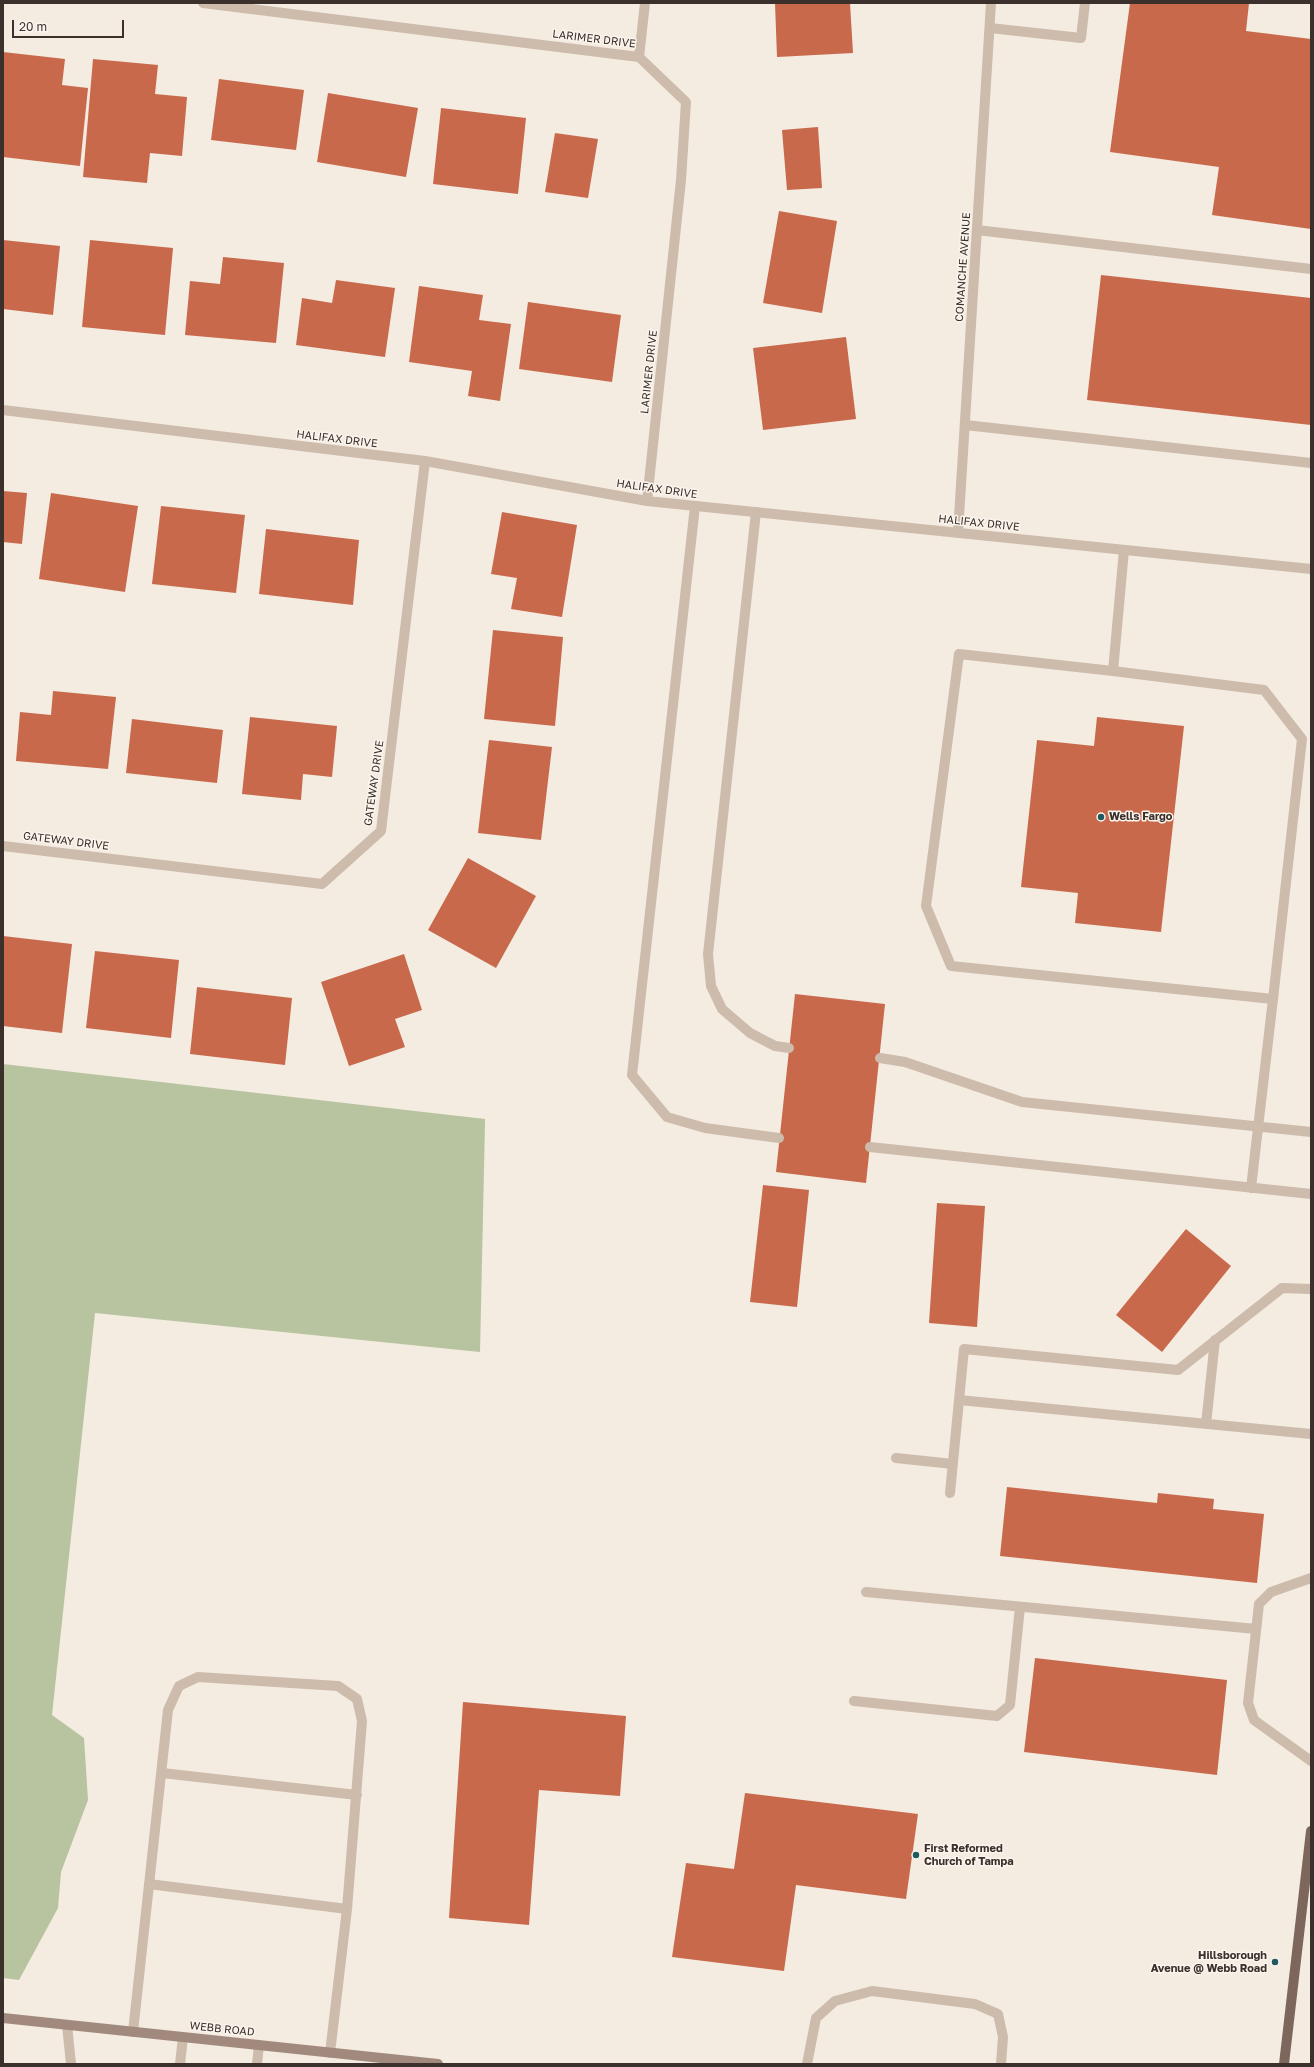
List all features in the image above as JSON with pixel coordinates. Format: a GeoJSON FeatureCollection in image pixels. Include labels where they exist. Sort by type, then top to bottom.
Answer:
{"type":"FeatureCollection","features":[{"type":"Feature","properties":{"kind":"main road"},"geometry":{"type":"LineString","coordinates":[[1284,2064],[1311,1831]]}},
{"type":"Feature","properties":{"kind":"street","name":"LARIMER DRIVE"},"geometry":{"type":"LineString","coordinates":[[203,3],[640,57],[686,102],[681,180],[647,501]]}},
{"type":"Feature","properties":{"kind":"street"},"geometry":{"type":"LineString","coordinates":[[640,57],[645,3]]}},
{"type":"Feature","properties":{"kind":"street","name":"COMANCHE AVENUE"},"geometry":{"type":"LineString","coordinates":[[958,533],[991,3]]}},
{"type":"Feature","properties":{"kind":"street"},"geometry":{"type":"LineString","coordinates":[[990,28],[1081,38],[1085,3]]}},
{"type":"Feature","properties":{"kind":"street"},"geometry":{"type":"LineString","coordinates":[[977,230],[1311,269]]}},
{"type":"Feature","properties":{"kind":"street","name":"HALIFAX DRIVE"},"geometry":{"type":"LineString","coordinates":[[3,410],[425,462],[647,501],[1311,569]]}},
{"type":"Feature","properties":{"kind":"street"},"geometry":{"type":"LineString","coordinates":[[965,424],[1311,463]]}},
{"type":"Feature","properties":{"kind":"street","name":"GATEWAY DRIVE"},"geometry":{"type":"LineString","coordinates":[[3,846],[322,884],[381,831],[425,462]]}},
{"type":"Feature","properties":{"kind":"street"},"geometry":{"type":"LineString","coordinates":[[695,506],[632,1075],[667,1117],[706,1128],[779,1138]]}},
{"type":"Feature","properties":{"kind":"street"},"geometry":{"type":"LineString","coordinates":[[756,512],[708,954],[711,986],[722,1009],[750,1033],[775,1046],[790,1048]]}},
{"type":"Feature","properties":{"kind":"street"},"geometry":{"type":"LineString","coordinates":[[1113,671],[1124,550]]}},
{"type":"Feature","properties":{"kind":"street"},"geometry":{"type":"LineString","coordinates":[[1251,1188],[1273,999],[1302,739],[1264,690],[959,654],[926,906],[951,966],[1273,999]]}},
{"type":"Feature","properties":{"kind":"street"},"geometry":{"type":"LineString","coordinates":[[880,1058],[905,1062],[1022,1102],[1311,1132]]}},
{"type":"Feature","properties":{"kind":"street"},"geometry":{"type":"LineString","coordinates":[[870,1147],[1311,1194]]}},
{"type":"Feature","properties":{"kind":"street"},"geometry":{"type":"LineString","coordinates":[[950,1493],[964,1349],[1178,1370],[1282,1288],[1311,1289]]}},
{"type":"Feature","properties":{"kind":"street"},"geometry":{"type":"LineString","coordinates":[[1206,1424],[1215,1340]]}},
{"type":"Feature","properties":{"kind":"street"},"geometry":{"type":"LineString","coordinates":[[959,1400],[1311,1434]]}},
{"type":"Feature","properties":{"kind":"street"},"geometry":{"type":"LineString","coordinates":[[896,1458],[953,1464]]}},
{"type":"Feature","properties":{"kind":"street"},"geometry":{"type":"LineString","coordinates":[[1311,1578],[1271,1592],[1259,1604],[1248,1703],[1254,1720],[1311,1761]]}},
{"type":"Feature","properties":{"kind":"street"},"geometry":{"type":"LineString","coordinates":[[866,1592],[1256,1629]]}},
{"type":"Feature","properties":{"kind":"street"},"geometry":{"type":"LineString","coordinates":[[854,1701],[997,1716],[1010,1705],[1020,1607]]}},
{"type":"Feature","properties":{"kind":"street"},"geometry":{"type":"LineString","coordinates":[[133,2032],[168,1710],[179,1686],[198,1677],[338,1686],[357,1699],[362,1721],[347,1909],[330,2053]]}},
{"type":"Feature","properties":{"kind":"street"},"geometry":{"type":"LineString","coordinates":[[162,1773],[357,1795]]}},
{"type":"Feature","properties":{"kind":"street"},"geometry":{"type":"LineString","coordinates":[[149,1884],[347,1909]]}},
{"type":"Feature","properties":{"kind":"street"},"geometry":{"type":"LineString","coordinates":[[806,2064],[816,2018],[835,2002],[872,1992],[975,2004],[998,2014],[1004,2037],[1001,2064]]}},
{"type":"Feature","properties":{"kind":"street","name":"WEBB ROAD"},"geometry":{"type":"LineString","coordinates":[[3,2018],[330,2053],[375,2061],[438,2064]]}},
{"type":"Feature","properties":{"kind":"street"},"geometry":{"type":"LineString","coordinates":[[67,2025],[71,2064]]}},
{"type":"Feature","properties":{"kind":"street"},"geometry":{"type":"LineString","coordinates":[[180,2064],[183,2037]]}},
{"type":"Feature","properties":{"kind":"street"},"geometry":{"type":"LineString","coordinates":[[257,2064],[259,2045]]}},
{"type":"Feature","properties":{"kind":"green space"},"geometry":{"type":"Polygon","coordinates":[[[3,1064],[485,1119],[480,1352],[95,1313],[52,1715],[84,1738],[88,1800],[61,1872],[58,1908],[19,1980],[3,1978],[3,1064]]]}},
{"type":"Feature","properties":{"kind":"building"},"geometry":{"type":"Polygon","coordinates":[[[775,3],[850,3],[853,53],[777,57],[775,3]]]}},
{"type":"Feature","properties":{"kind":"building"},"geometry":{"type":"Polygon","coordinates":[[[1130,3],[1249,3],[1246,31],[1311,39],[1311,229],[1212,215],[1219,167],[1110,152],[1130,3]]]}},
{"type":"Feature","properties":{"kind":"building"},"geometry":{"type":"Polygon","coordinates":[[[3,52],[65,59],[62,85],[88,88],[80,166],[3,157],[3,52]]]}},
{"type":"Feature","properties":{"kind":"building"},"geometry":{"type":"Polygon","coordinates":[[[93,59],[158,65],[155,94],[187,97],[182,156],[150,153],[147,183],[83,177],[93,59]]]}},
{"type":"Feature","properties":{"kind":"building"},"geometry":{"type":"Polygon","coordinates":[[[219,79],[304,90],[296,150],[211,140],[219,79]]]}},
{"type":"Feature","properties":{"kind":"building"},"geometry":{"type":"Polygon","coordinates":[[[328,93],[418,108],[406,177],[317,162],[328,93]]]}},
{"type":"Feature","properties":{"kind":"building"},"geometry":{"type":"Polygon","coordinates":[[[441,108],[526,118],[518,194],[433,184],[441,108]]]}},
{"type":"Feature","properties":{"kind":"building"},"geometry":{"type":"Polygon","coordinates":[[[818,127],[822,188],[787,190],[782,130],[818,127]]]}},
{"type":"Feature","properties":{"kind":"building"},"geometry":{"type":"Polygon","coordinates":[[[555,133],[598,139],[588,198],[545,192],[555,133]]]}},
{"type":"Feature","properties":{"kind":"building"},"geometry":{"type":"Polygon","coordinates":[[[779,211],[837,221],[822,313],[763,303],[779,211]]]}},
{"type":"Feature","properties":{"kind":"building"},"geometry":{"type":"Polygon","coordinates":[[[3,240],[60,246],[53,315],[3,309],[3,240]]]}},
{"type":"Feature","properties":{"kind":"building"},"geometry":{"type":"Polygon","coordinates":[[[90,240],[173,248],[165,335],[82,327],[90,240]]]}},
{"type":"Feature","properties":{"kind":"building"},"geometry":{"type":"Polygon","coordinates":[[[223,257],[284,263],[276,343],[185,335],[190,281],[220,284],[223,257]]]}},
{"type":"Feature","properties":{"kind":"building"},"geometry":{"type":"Polygon","coordinates":[[[1101,275],[1311,298],[1311,425],[1087,400],[1101,275]]]}},
{"type":"Feature","properties":{"kind":"building"},"geometry":{"type":"Polygon","coordinates":[[[336,280],[395,288],[385,357],[296,345],[302,298],[332,303],[336,280]]]}},
{"type":"Feature","properties":{"kind":"building"},"geometry":{"type":"Polygon","coordinates":[[[419,286],[483,295],[479,320],[511,324],[500,401],[468,396],[472,371],[409,362],[419,286]]]}},
{"type":"Feature","properties":{"kind":"building"},"geometry":{"type":"Polygon","coordinates":[[[528,302],[621,315],[612,382],[519,369],[528,302]]]}},
{"type":"Feature","properties":{"kind":"building"},"geometry":{"type":"Polygon","coordinates":[[[846,337],[856,419],[763,430],[753,348],[846,337]]]}},
{"type":"Feature","properties":{"kind":"building"},"geometry":{"type":"Polygon","coordinates":[[[3,491],[27,493],[22,544],[3,542],[3,491]]]}},
{"type":"Feature","properties":{"kind":"building"},"geometry":{"type":"Polygon","coordinates":[[[51,493],[138,506],[125,592],[39,579],[51,493]]]}},
{"type":"Feature","properties":{"kind":"building"},"geometry":{"type":"Polygon","coordinates":[[[161,506],[245,515],[236,593],[152,584],[161,506]]]}},
{"type":"Feature","properties":{"kind":"building"},"geometry":{"type":"Polygon","coordinates":[[[502,512],[577,525],[562,617],[511,609],[517,578],[491,574],[502,512]]]}},
{"type":"Feature","properties":{"kind":"building"},"geometry":{"type":"Polygon","coordinates":[[[266,529],[359,540],[353,605],[259,594],[266,529]]]}},
{"type":"Feature","properties":{"kind":"building"},"geometry":{"type":"Polygon","coordinates":[[[493,630],[563,637],[555,726],[484,719],[493,630]]]}},
{"type":"Feature","properties":{"kind":"building"},"geometry":{"type":"Polygon","coordinates":[[[53,691],[116,697],[108,769],[16,761],[20,712],[51,715],[53,691]]]}},
{"type":"Feature","properties":{"kind":"building"},"geometry":{"type":"Polygon","coordinates":[[[250,717],[337,726],[332,777],[303,774],[301,800],[242,794],[250,717]]]}},
{"type":"Feature","properties":{"kind":"building","name":"Wells Fargo"},"geometry":{"type":"Polygon","coordinates":[[[1097,717],[1184,726],[1161,932],[1075,923],[1078,893],[1021,887],[1037,740],[1094,746],[1097,717]]]}},
{"type":"Feature","properties":{"kind":"building"},"geometry":{"type":"Polygon","coordinates":[[[132,719],[223,730],[217,783],[126,773],[132,719]]]}},
{"type":"Feature","properties":{"kind":"building"},"geometry":{"type":"Polygon","coordinates":[[[489,740],[552,747],[541,840],[478,833],[489,740]]]}},
{"type":"Feature","properties":{"kind":"building"},"geometry":{"type":"Polygon","coordinates":[[[468,858],[536,896],[496,968],[428,930],[468,858]]]}},
{"type":"Feature","properties":{"kind":"building"},"geometry":{"type":"Polygon","coordinates":[[[3,936],[72,944],[62,1033],[3,1026],[3,936]]]}},
{"type":"Feature","properties":{"kind":"building"},"geometry":{"type":"Polygon","coordinates":[[[95,951],[179,960],[171,1038],[86,1028],[95,951]]]}},
{"type":"Feature","properties":{"kind":"building"},"geometry":{"type":"Polygon","coordinates":[[[404,954],[422,1010],[395,1019],[405,1047],[349,1066],[321,982],[404,954]]]}},
{"type":"Feature","properties":{"kind":"building"},"geometry":{"type":"Polygon","coordinates":[[[197,987],[292,998],[285,1065],[190,1054],[197,987]]]}},
{"type":"Feature","properties":{"kind":"building"},"geometry":{"type":"Polygon","coordinates":[[[795,994],[885,1004],[866,1183],[776,1172],[795,994]]]}},
{"type":"Feature","properties":{"kind":"building"},"geometry":{"type":"Polygon","coordinates":[[[763,1185],[809,1190],[797,1307],[750,1302],[763,1185]]]}},
{"type":"Feature","properties":{"kind":"building"},"geometry":{"type":"Polygon","coordinates":[[[937,1203],[985,1206],[977,1327],[929,1323],[937,1203]]]}},
{"type":"Feature","properties":{"kind":"building"},"geometry":{"type":"Polygon","coordinates":[[[1186,1229],[1231,1266],[1162,1352],[1116,1315],[1186,1229]]]}},
{"type":"Feature","properties":{"kind":"building"},"geometry":{"type":"Polygon","coordinates":[[[1007,1487],[1157,1503],[1158,1493],[1214,1499],[1213,1509],[1264,1514],[1257,1583],[1000,1556],[1007,1487]]]}},
{"type":"Feature","properties":{"kind":"building"},"geometry":{"type":"Polygon","coordinates":[[[1035,1658],[1227,1680],[1217,1775],[1024,1752],[1035,1658]]]}},
{"type":"Feature","properties":{"kind":"building"},"geometry":{"type":"Polygon","coordinates":[[[463,1702],[626,1716],[620,1796],[539,1790],[529,1925],[449,1918],[463,1702]]]}},
{"type":"Feature","properties":{"kind":"building"},"geometry":{"type":"Polygon","coordinates":[[[745,1793],[918,1814],[906,1899],[796,1885],[784,1971],[672,1957],[686,1863],[734,1869],[745,1793]]]}},
{"type":"Feature","properties":{"kind":"place","name":"Wells Fargo"},"geometry":{"type":"Point","coordinates":[1101,817]}},
{"type":"Feature","properties":{"kind":"place","name":"First Reformed Church of Tampa"},"geometry":{"type":"Point","coordinates":[916,1855]}},
{"type":"Feature","properties":{"kind":"place","name":"Hillsborough Avenue @ Webb Road"},"geometry":{"type":"Point","coordinates":[1275,1962]}}]}
